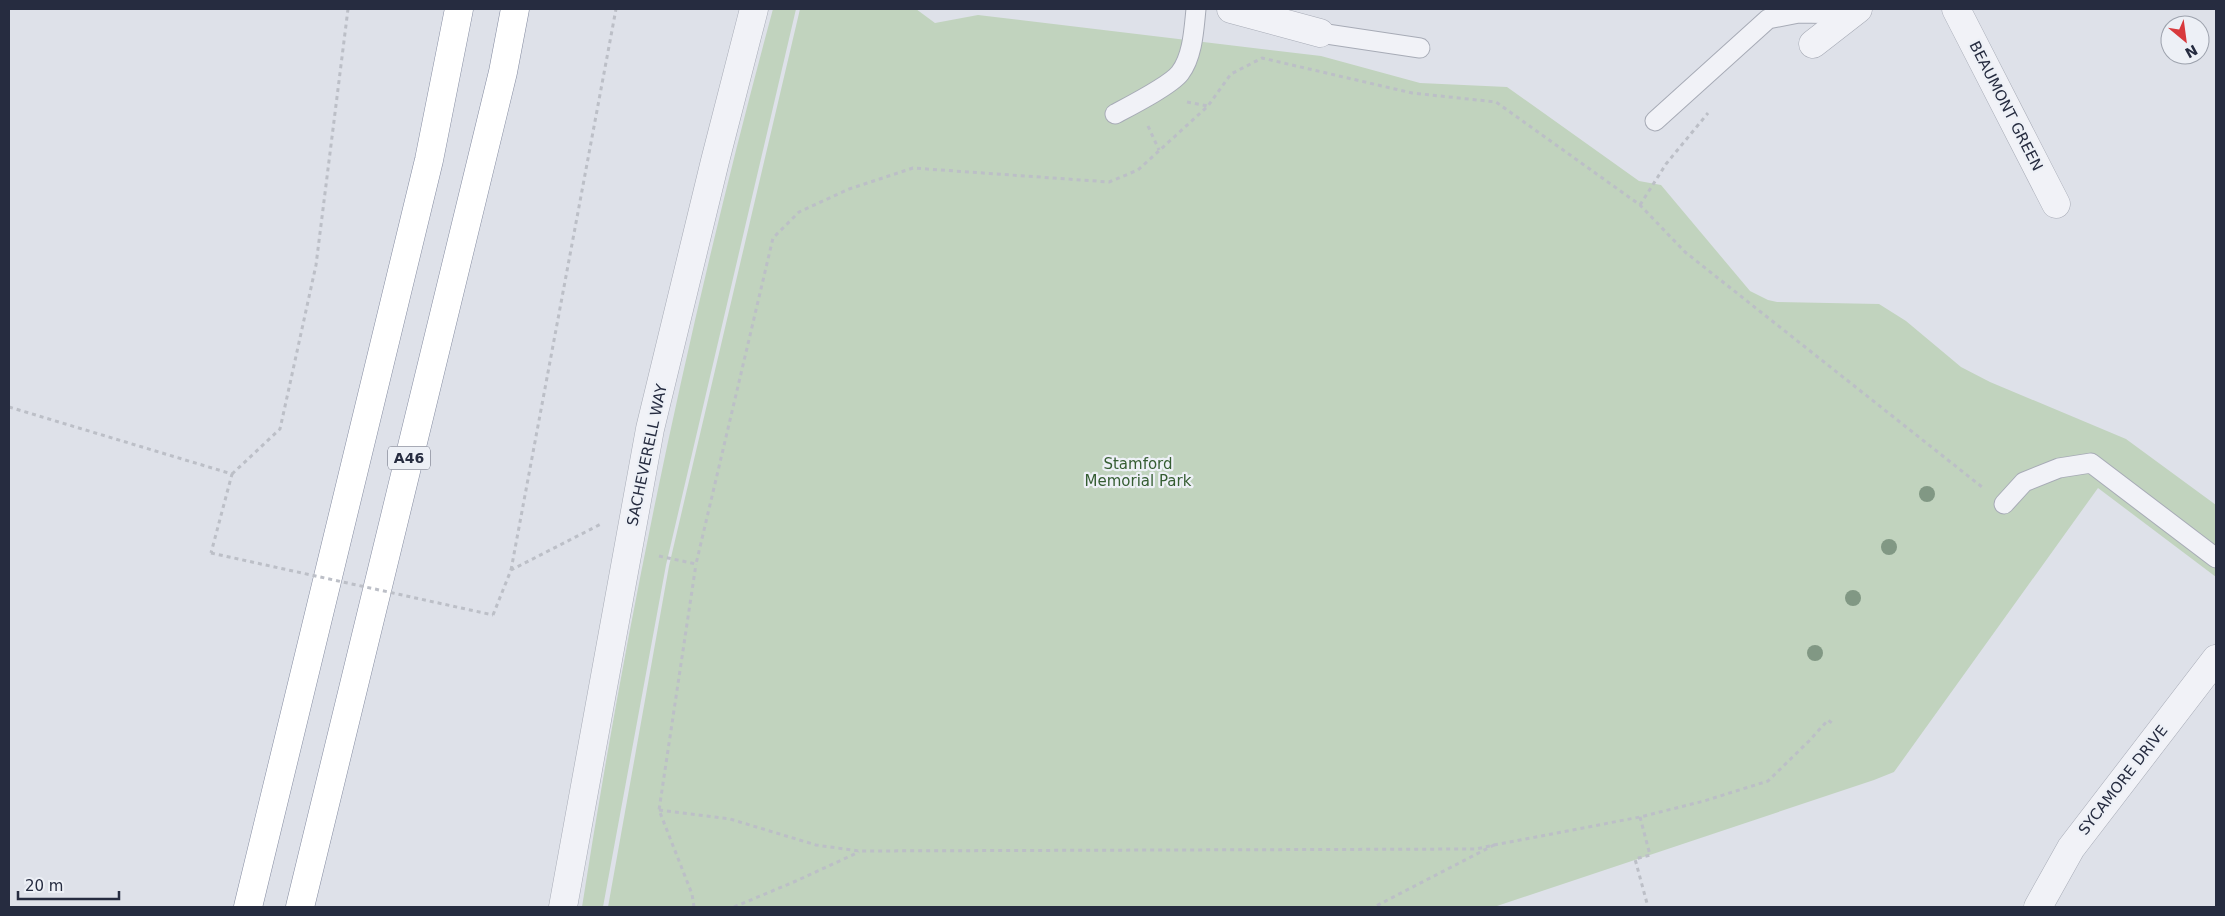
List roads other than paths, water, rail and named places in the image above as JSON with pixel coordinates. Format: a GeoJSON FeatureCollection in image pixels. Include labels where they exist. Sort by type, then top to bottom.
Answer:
{"type":"FeatureCollection","features":[{"type":"Feature","properties":{"kind":"highway"},"geometry":{"type":"LineString","coordinates":[[248,907],[427,170],[459,9]]}},
{"type":"Feature","properties":{"kind":"highway","name":"A46"},"geometry":{"type":"LineString","coordinates":[[300,907],[503,72],[515,9]]}},
{"type":"Feature","properties":{"kind":"street","name":"SACHEVERELL WAY"},"geometry":{"type":"LineString","coordinates":[[563,907],[650,429],[715,160],[754,9]]}},
{"type":"Feature","properties":{"kind":"street"},"geometry":{"type":"LineString","coordinates":[[1231,9],[1320,33]]}},
{"type":"Feature","properties":{"kind":"street","name":"BEAUMONT GREEN"},"geometry":{"type":"LineString","coordinates":[[1956,9],[2056,204]]}},
{"type":"Feature","properties":{"kind":"street"},"geometry":{"type":"LineString","coordinates":[[1813,44],[1850,11]]}},
{"type":"Feature","properties":{"kind":"street","name":"SYCAMORE DRIVE"},"geometry":{"type":"LineString","coordinates":[[2038,907],[2071,848],[2212,673]]}},
{"type":"Feature","properties":{"kind":"lane"},"geometry":{"type":"LineString","coordinates":[[1115,114],[1151,94],[1180,73],[1192,42],[1196,9]]}},
{"type":"Feature","properties":{"kind":"lane"},"geometry":{"type":"LineString","coordinates":[[1655,121],[1768,19],[1799,13],[1850,11]]}},
{"type":"Feature","properties":{"kind":"lane"},"geometry":{"type":"LineString","coordinates":[[1320,33],[1420,48]]}},
{"type":"Feature","properties":{"kind":"lane"},"geometry":{"type":"LineString","coordinates":[[2004,504],[2024,482],[2059,468],[2090,463],[2216,558]]}},
{"type":"Feature","properties":{"kind":"park label","name":"Stamford Memorial Park"},"geometry":{"type":"Point","coordinates":[1138,472]}}]}
